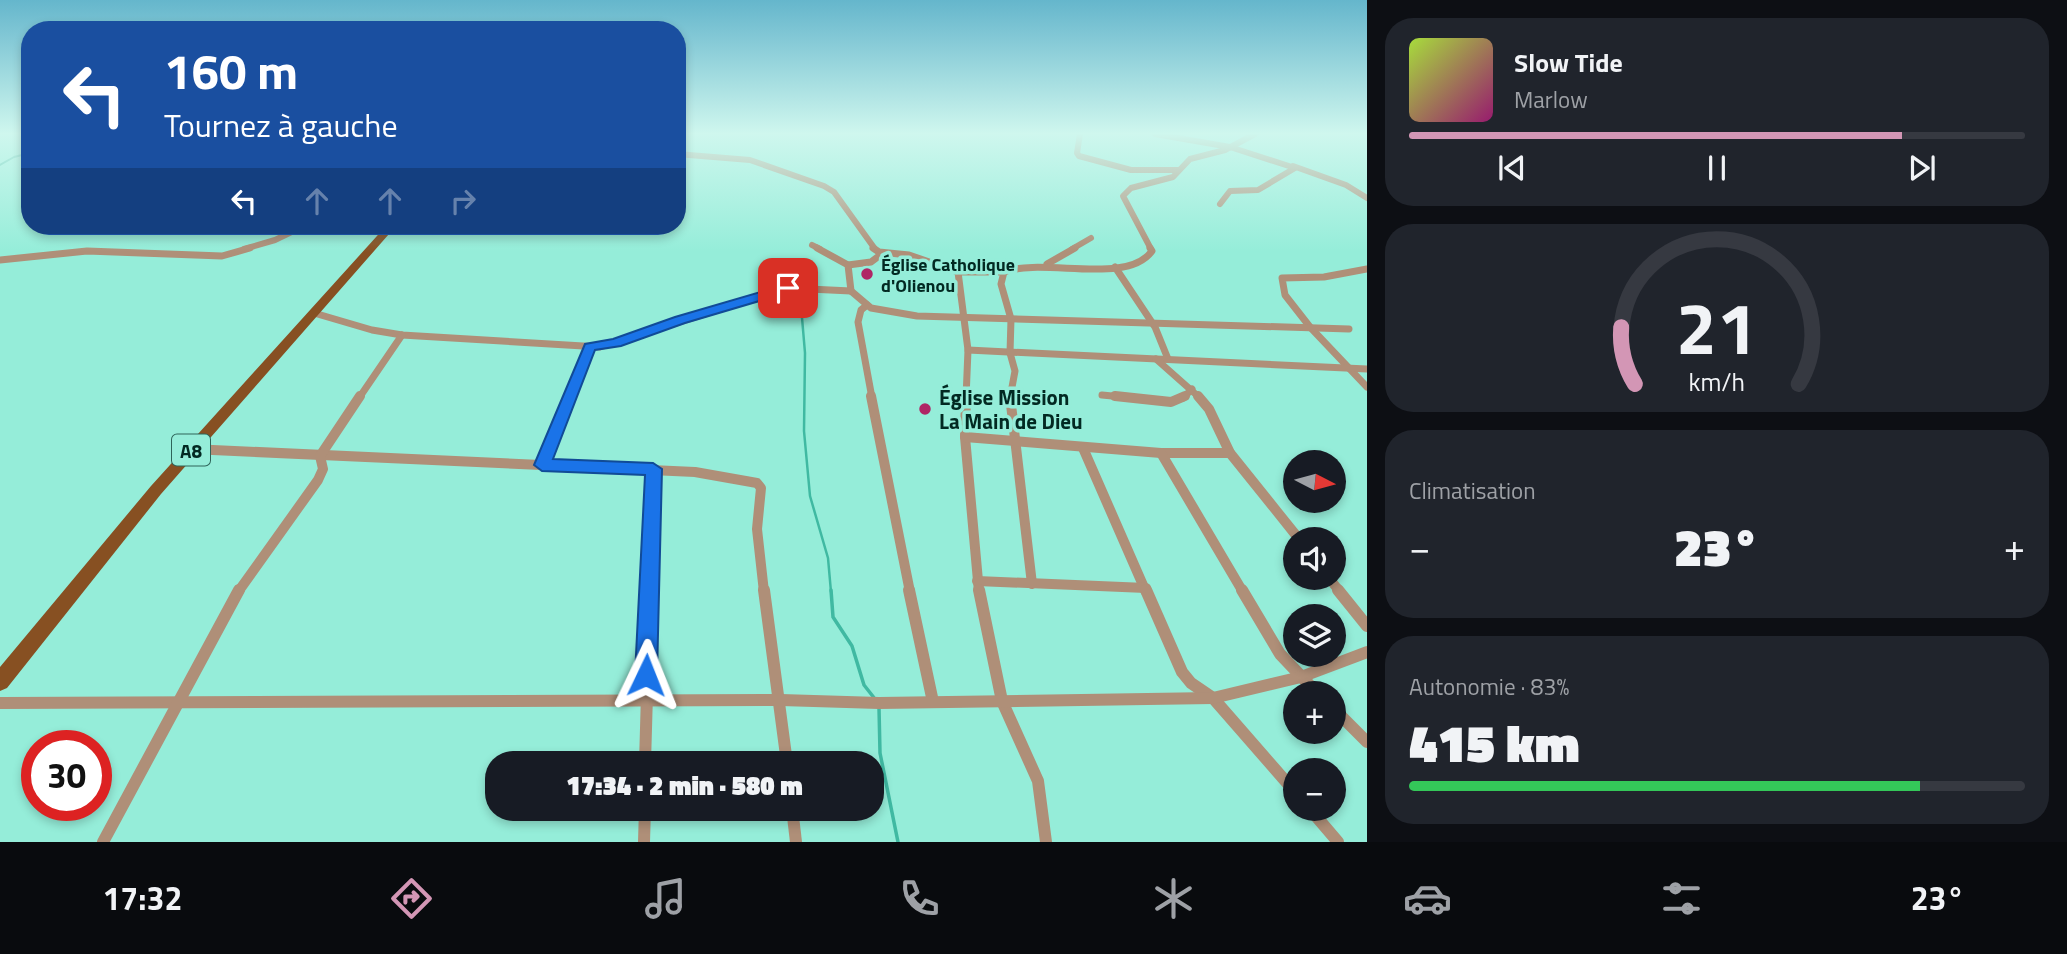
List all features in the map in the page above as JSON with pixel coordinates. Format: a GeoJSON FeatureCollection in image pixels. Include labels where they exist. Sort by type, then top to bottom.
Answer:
{"type":"FeatureCollection","features":[{"type":"Feature","properties":{"kind":"main road","name":"A8"},"geometry":{"type":"LineString","coordinates":[[0,682],[108,546],[191,449],[383,235]]}},
{"type":"Feature","properties":{"kind":"street"},"geometry":{"type":"LineString","coordinates":[[788,173],[834,192],[863,229],[871,246],[883,253],[928,260],[958,272],[1004,272],[1014,267],[1047,264],[1083,270],[1115,267],[1147,258],[1153,251],[1123,197],[1131,188],[1173,177],[1176,173]]}},
{"type":"Feature","properties":{"kind":"street"},"geometry":{"type":"LineString","coordinates":[[1220,204],[1230,191],[1258,190],[1291,173]]}},
{"type":"Feature","properties":{"kind":"street"},"geometry":{"type":"LineString","coordinates":[[1314,173],[1346,185],[1367,198]]}},
{"type":"Feature","properties":{"kind":"street"},"geometry":{"type":"LineString","coordinates":[[0,260],[87,251],[222,256],[285,235]]}},
{"type":"Feature","properties":{"kind":"street"},"geometry":{"type":"LineString","coordinates":[[1047,264],[1091,238]]}},
{"type":"Feature","properties":{"kind":"street"},"geometry":{"type":"LineString","coordinates":[[812,245],[848,265],[867,264],[883,253]]}},
{"type":"Feature","properties":{"kind":"street"},"geometry":{"type":"LineString","coordinates":[[848,265],[851,291]]}},
{"type":"Feature","properties":{"kind":"street"},"geometry":{"type":"LineString","coordinates":[[1115,267],[1170,353],[1168,359]]}},
{"type":"Feature","properties":{"kind":"street"},"geometry":{"type":"LineString","coordinates":[[1366,270],[1324,277],[1282,278],[1285,295],[1310,327],[1367,387]]}},
{"type":"Feature","properties":{"kind":"street"},"geometry":{"type":"LineString","coordinates":[[958,272],[966,317],[968,350],[965,437],[977,581],[1002,701],[1038,781],[1046,842]]}},
{"type":"Feature","properties":{"kind":"street"},"geometry":{"type":"LineString","coordinates":[[1004,272],[1001,284],[1011,319],[1010,353],[1015,371],[1010,395],[1018,443],[1032,584]]}},
{"type":"Feature","properties":{"kind":"street"},"geometry":{"type":"LineString","coordinates":[[314,313],[372,330],[402,335],[590,347],[616,343],[680,320],[788,288],[851,291],[867,305],[917,316],[1349,329]]}},
{"type":"Feature","properties":{"kind":"street"},"geometry":{"type":"LineString","coordinates":[[867,305],[861,310],[858,321],[889,495],[933,702]]}},
{"type":"Feature","properties":{"kind":"street"},"geometry":{"type":"LineString","coordinates":[[103,842],[238,592],[318,480],[323,469],[320,456],[402,335]]}},
{"type":"Feature","properties":{"kind":"street"},"geometry":{"type":"LineString","coordinates":[[542,465],[590,347]]}},
{"type":"Feature","properties":{"kind":"street"},"geometry":{"type":"LineString","coordinates":[[968,350],[1367,369]]}},
{"type":"Feature","properties":{"kind":"street"},"geometry":{"type":"LineString","coordinates":[[1155,358],[1192,389],[1209,409],[1230,453],[1289,527]]}},
{"type":"Feature","properties":{"kind":"street"},"geometry":{"type":"LineString","coordinates":[[1102,396],[1171,402],[1181,400],[1192,389]]}},
{"type":"Feature","properties":{"kind":"street"},"geometry":{"type":"LineString","coordinates":[[965,437],[1161,453],[1230,453]]}},
{"type":"Feature","properties":{"kind":"street"},"geometry":{"type":"LineString","coordinates":[[1083,448],[1182,672],[1191,683],[1213,698],[1283,778]]}},
{"type":"Feature","properties":{"kind":"street"},"geometry":{"type":"LineString","coordinates":[[191,449],[695,471],[760,485],[759,549],[786,751]]}},
{"type":"Feature","properties":{"kind":"street"},"geometry":{"type":"LineString","coordinates":[[1161,453],[1280,654],[1305,681]]}},
{"type":"Feature","properties":{"kind":"street"},"geometry":{"type":"LineString","coordinates":[[645,751],[653,469]]}},
{"type":"Feature","properties":{"kind":"street"},"geometry":{"type":"LineString","coordinates":[[977,581],[1146,588]]}},
{"type":"Feature","properties":{"kind":"street"},"geometry":{"type":"LineString","coordinates":[[1338,590],[1367,626]]}},
{"type":"Feature","properties":{"kind":"street"},"geometry":{"type":"LineString","coordinates":[[0,703],[781,700],[858,703],[1213,698],[1301,677],[1367,652]]}},
{"type":"Feature","properties":{"kind":"street"},"geometry":{"type":"LineString","coordinates":[[1346,721],[1367,742]]}},
{"type":"Feature","properties":{"kind":"street"},"geometry":{"type":"LineString","coordinates":[[644,842],[645,821]]}},
{"type":"Feature","properties":{"kind":"street"},"geometry":{"type":"LineString","coordinates":[[794,821],[796,842]]}},
{"type":"Feature","properties":{"kind":"street"},"geometry":{"type":"LineString","coordinates":[[1320,821],[1338,842]]}},
{"type":"Feature","properties":{"kind":"waterway"},"geometry":{"type":"LineString","coordinates":[[800,294],[805,353],[804,431],[810,496],[828,558],[831,592]]}},
{"type":"Feature","properties":{"kind":"waterway"},"geometry":{"type":"LineString","coordinates":[[831,590],[833,617],[852,646],[864,685],[875,699]]}},
{"type":"Feature","properties":{"kind":"waterway"},"geometry":{"type":"LineString","coordinates":[[879,708],[880,753],[898,842]]}},
{"type":"Feature","properties":{"kind":"place","name":"Église Catholique d'Olienou"},"geometry":{"type":"Point","coordinates":[867,274]}},
{"type":"Feature","properties":{"kind":"place","name":"Église Mission La Main de Dieu"},"geometry":{"type":"Point","coordinates":[925,409]}},
{"type":"Feature","properties":{"kind":"route"},"geometry":{"type":"LineString","coordinates":[[646,675],[653,469],[542,465],[590,347],[616,343],[680,320],[788,288]]}}]}
